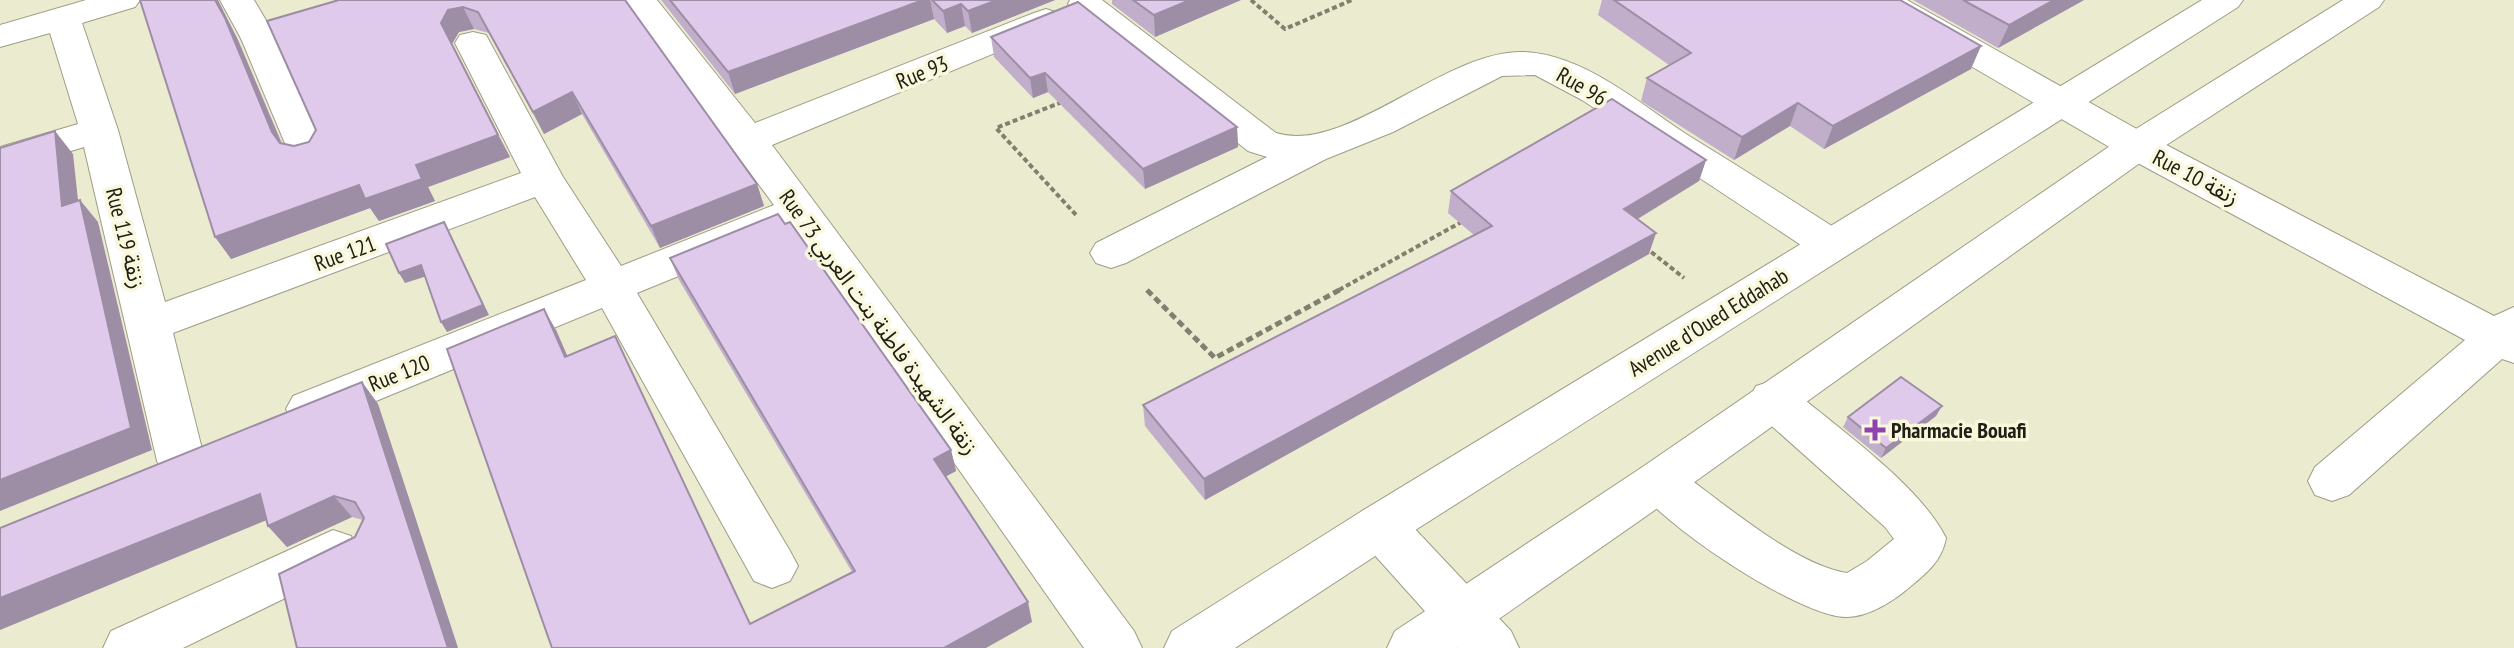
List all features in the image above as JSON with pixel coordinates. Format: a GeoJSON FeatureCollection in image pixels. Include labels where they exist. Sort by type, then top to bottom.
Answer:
{"type":"FeatureCollection","features":[{"type":"Feature","properties":{"kind":"street"},"geometry":{"type":"LineString","coordinates":[[0,36],[123,0]]}},
{"type":"Feature","properties":{"kind":"street"},"geometry":{"type":"LineString","coordinates":[[237,0],[257,36],[308,153]]}},
{"type":"Feature","properties":{"kind":"street"},"geometry":{"type":"LineString","coordinates":[[257,36],[377,0]]}},
{"type":"Feature","properties":{"kind":"street","name":"Rue 73 زنقة الشهيدة فاطنة بنت العربي"},"geometry":{"type":"LineString","coordinates":[[639,0],[748,140],[1115,648]]}},
{"type":"Feature","properties":{"kind":"street","name":"Rue 10 زنقة"},"geometry":{"type":"LineString","coordinates":[[1882,0],[2137,146],[2508,335]]}},
{"type":"Feature","properties":{"kind":"street","name":"Avenue d'Oued Eddahab"},"geometry":{"type":"LineString","coordinates":[[1191,648],[1380,526],[2226,0]]}},
{"type":"Feature","properties":{"kind":"street"},"geometry":{"type":"LineString","coordinates":[[1414,648],[1477,632],[1658,482],[1772,399],[2137,146],[2367,0]]}},
{"type":"Feature","properties":{"kind":"street","name":"Rue 93"},"geometry":{"type":"LineString","coordinates":[[748,140],[1089,2]]}},
{"type":"Feature","properties":{"kind":"street","name":"Rue 96"},"geometry":{"type":"LineString","coordinates":[[1089,2],[1262,142],[1285,149],[1312,150]]}},
{"type":"Feature","properties":{"kind":"street","name":"Rue 119 زنقة"},"geometry":{"type":"LineString","coordinates":[[63,18],[99,130],[130,245],[147,326],[162,469],[224,444]]}},
{"type":"Feature","properties":{"kind":"street"},"geometry":{"type":"LineString","coordinates":[[473,43],[544,179],[612,287],[772,566]]}},
{"type":"Feature","properties":{"kind":"street","name":"Rue 96"},"geometry":{"type":"LineString","coordinates":[[1111,253],[1312,150],[1380,123],[1493,66],[1519,61],[1539,63],[1560,71],[1831,245]]}},
{"type":"Feature","properties":{"kind":"street"},"geometry":{"type":"LineString","coordinates":[[0,160],[99,130]]}},
{"type":"Feature","properties":{"kind":"street","name":"Rue 121"},"geometry":{"type":"LineString","coordinates":[[147,326],[544,179]]}},
{"type":"Feature","properties":{"kind":"street","name":"Rue 120"},"geometry":{"type":"LineString","coordinates":[[268,426],[799,211]]}},
{"type":"Feature","properties":{"kind":"street"},"geometry":{"type":"LineString","coordinates":[[2332,481],[2508,335]]}},
{"type":"Feature","properties":{"kind":"street"},"geometry":{"type":"LineString","coordinates":[[1658,482],[1799,581],[1845,595],[1870,588],[1919,548],[1921,538],[1903,513],[1772,399]]}},
{"type":"Feature","properties":{"kind":"street"},"geometry":{"type":"LineString","coordinates":[[1380,526],[1477,632]]}},
{"type":"Feature","properties":{"kind":"street"},"geometry":{"type":"LineString","coordinates":[[155,642],[353,541]]}},
{"type":"Feature","properties":{"kind":"path"},"geometry":{"type":"LineString","coordinates":[[1251,0],[1285,29],[1352,0]]}},
{"type":"Feature","properties":{"kind":"path"},"geometry":{"type":"LineString","coordinates":[[1071,99],[996,128],[1111,253],[1215,358],[1466,219]]}},
{"type":"Feature","properties":{"kind":"path"},"geometry":{"type":"LineString","coordinates":[[1644,247],[1727,311]]}},
{"type":"Feature","properties":{"kind":"building"},"geometry":{"type":"Polygon","coordinates":[[[140,0],[215,0],[272,132],[280,143],[294,146],[309,142],[316,130],[267,21],[339,0],[625,0],[757,184],[651,226],[572,92],[533,112],[478,12],[463,7],[448,10],[441,23],[498,135],[416,165],[422,179],[365,199],[359,185],[215,237],[140,0]]]}},
{"type":"Feature","properties":{"kind":"building"},"geometry":{"type":"Polygon","coordinates":[[[670,0],[923,0],[728,72],[670,0]]]}},
{"type":"Feature","properties":{"kind":"building"},"geometry":{"type":"Polygon","coordinates":[[[932,0],[997,0],[968,11],[961,4],[943,11],[932,0]]]}},
{"type":"Feature","properties":{"kind":"building"},"geometry":{"type":"Polygon","coordinates":[[[1133,0],[1190,0],[1154,15],[1133,0]]]}},
{"type":"Feature","properties":{"kind":"building"},"geometry":{"type":"Polygon","coordinates":[[[1614,0],[1900,0],[1981,46],[1833,126],[1798,103],[1742,137],[1647,78],[1691,53],[1614,0]]]}},
{"type":"Feature","properties":{"kind":"building"},"geometry":{"type":"Polygon","coordinates":[[[1963,0],[2054,0],[2009,25],[1963,0]]]}},
{"type":"Feature","properties":{"kind":"building"},"geometry":{"type":"Polygon","coordinates":[[[1078,2],[1237,127],[1143,169],[1045,73],[1030,78],[991,37],[1078,2]]]}},
{"type":"Feature","properties":{"kind":"building"},"geometry":{"type":"Polygon","coordinates":[[[1612,99],[1706,160],[1624,209],[1656,233],[1204,479],[1143,405],[1492,226],[1451,191],[1612,99]]]}},
{"type":"Feature","properties":{"kind":"building"},"geometry":{"type":"Polygon","coordinates":[[[55,131],[62,206],[80,200],[131,428],[0,480],[0,148],[55,131]]]}},
{"type":"Feature","properties":{"kind":"building"},"geometry":{"type":"Polygon","coordinates":[[[778,214],[785,224],[790,222],[951,450],[934,459],[1028,602],[944,648],[552,648],[447,349],[544,309],[565,357],[615,336],[750,624],[855,571],[670,258],[778,214]]]}},
{"type":"Feature","properties":{"kind":"building"},"geometry":{"type":"Polygon","coordinates":[[[444,222],[483,305],[441,322],[421,265],[399,273],[386,244],[444,222]]]}},
{"type":"Feature","properties":{"kind":"building"},"geometry":{"type":"Polygon","coordinates":[[[1901,377],[1942,406],[1886,448],[1848,417],[1901,377]]]}},
{"type":"Feature","properties":{"kind":"building"},"geometry":{"type":"Polygon","coordinates":[[[362,382],[448,648],[297,648],[279,574],[355,537],[364,518],[355,502],[334,496],[268,526],[260,494],[0,598],[0,528],[362,382]]]}},
{"type":"Feature","properties":{"kind":"place","name":"Pharmacie Bouafi"},"geometry":{"type":"Point","coordinates":[1875,430]}}]}
